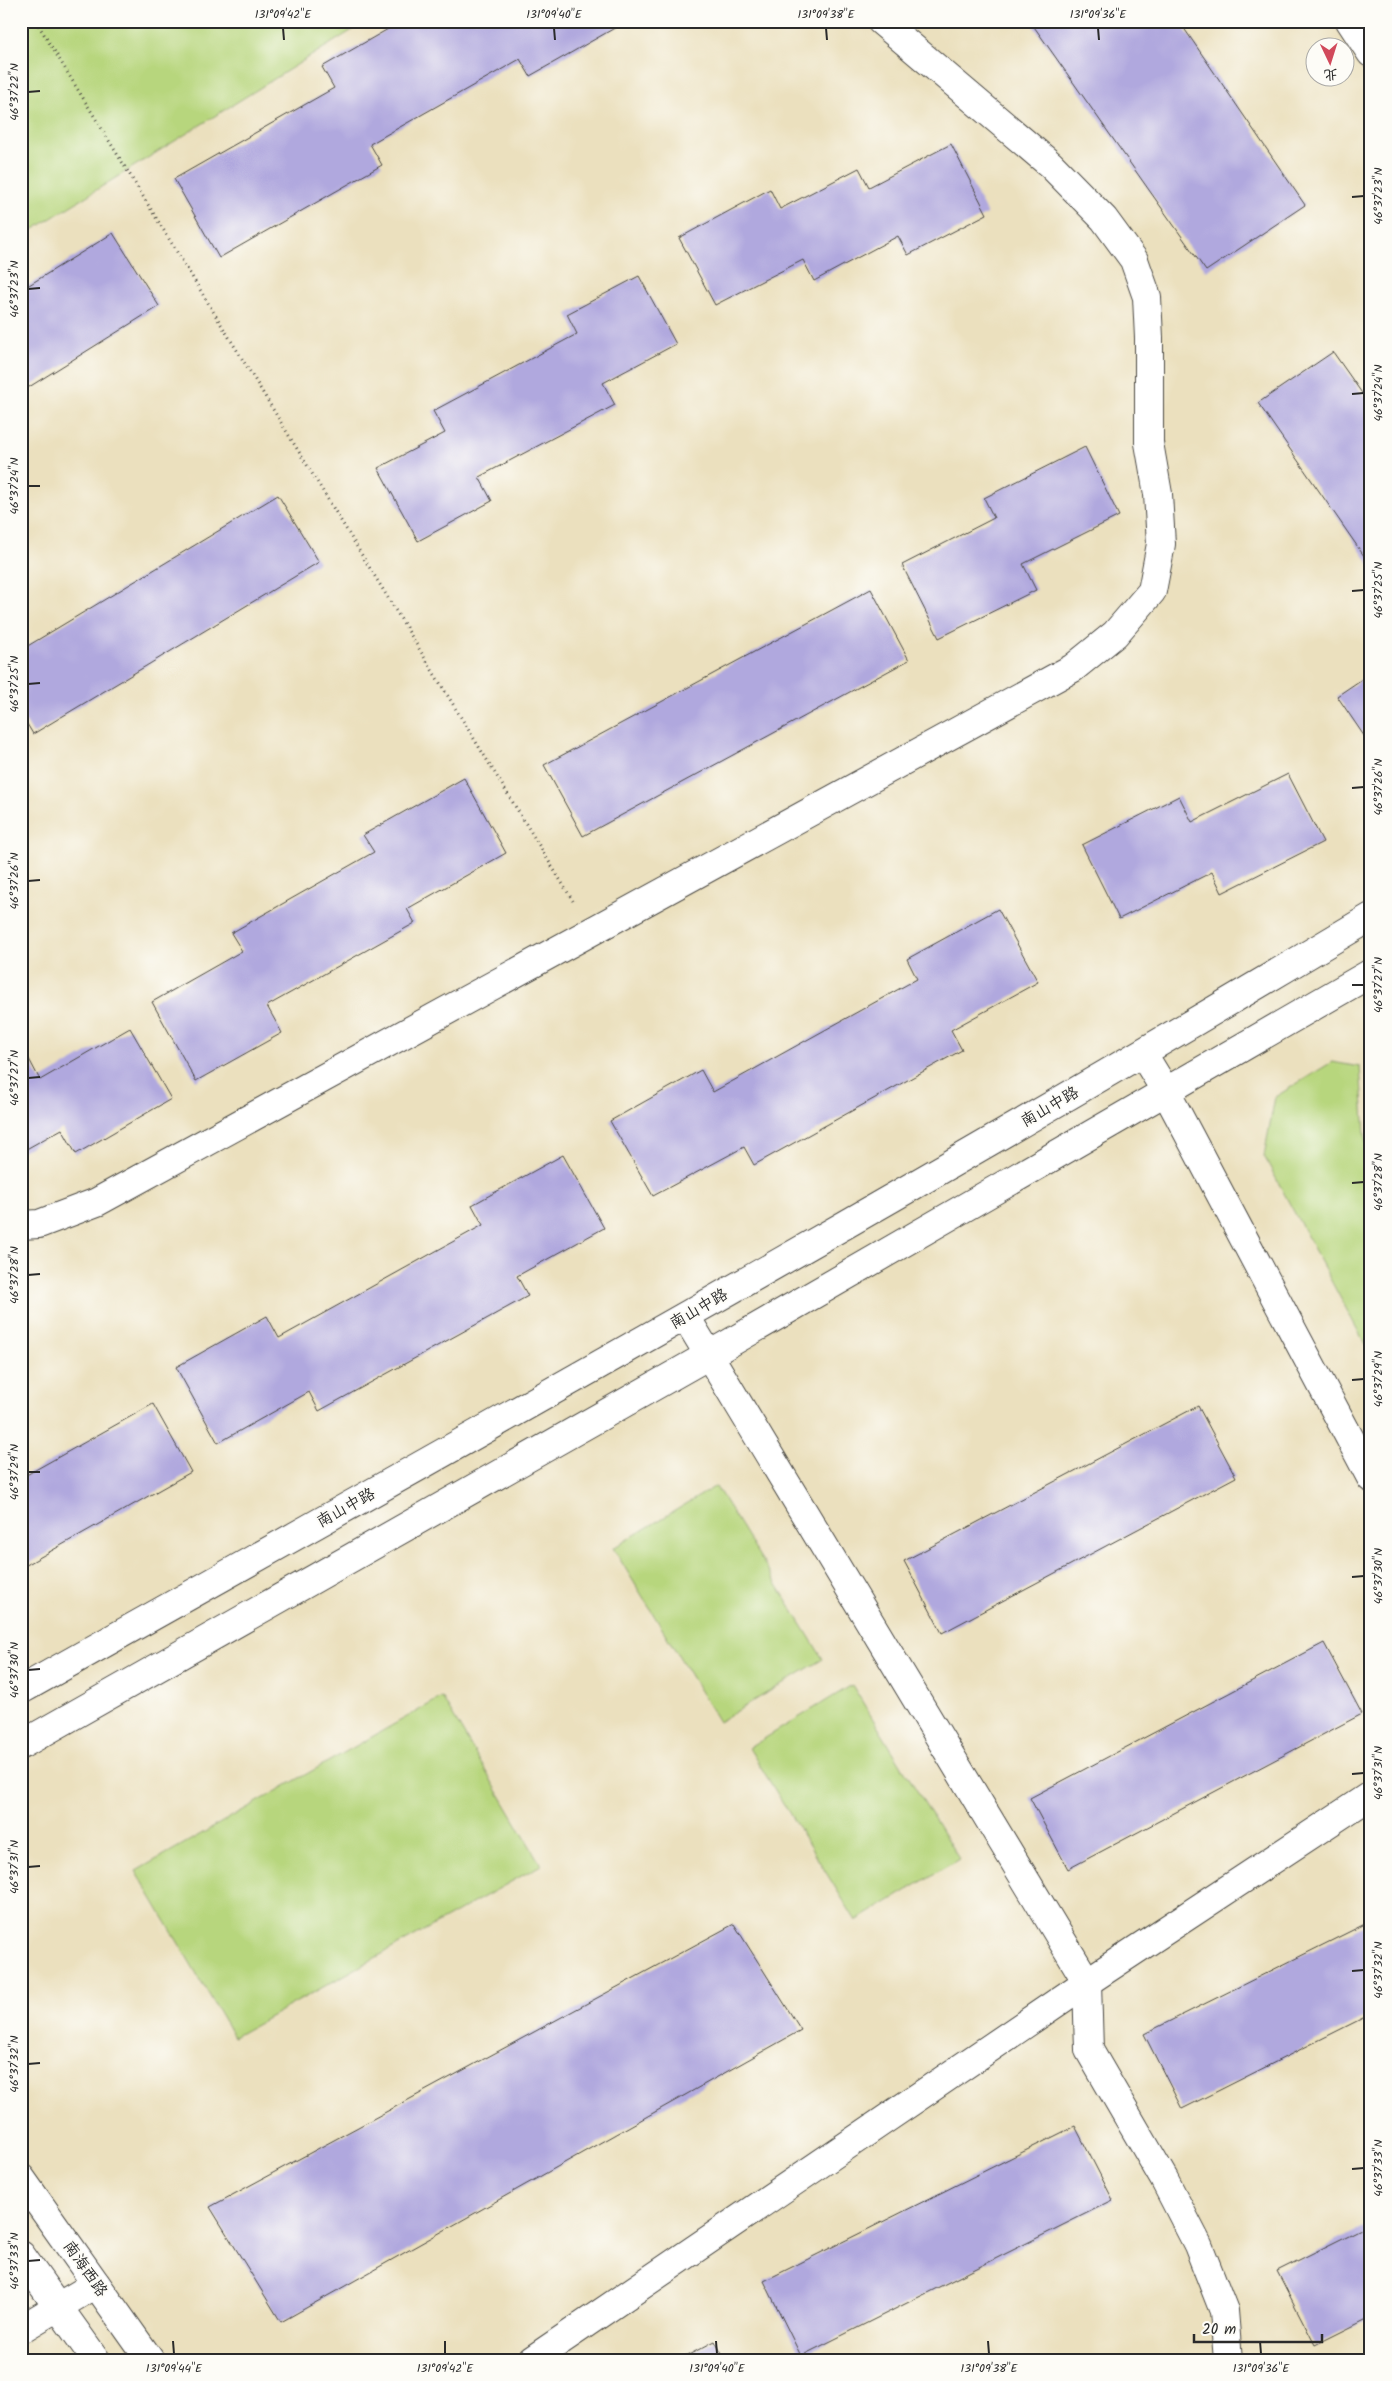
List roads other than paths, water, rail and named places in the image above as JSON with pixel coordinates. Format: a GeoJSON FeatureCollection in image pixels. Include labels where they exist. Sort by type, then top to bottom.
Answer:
{"type":"FeatureCollection","features":[{"type":"Feature","properties":{"kind":"street"},"geometry":{"type":"LineString","coordinates":[[21,1225],[38,1224],[97,1202],[1073,668],[1115,634],[1152,592],[1161,544],[1158,494],[1149,443],[1150,338],[1146,296],[1134,260],[1104,218],[1051,165],[880,21]]}},
{"type":"Feature","properties":{"kind":"street"},"geometry":{"type":"LineString","coordinates":[[1350,21],[1371,53]]}},
{"type":"Feature","properties":{"kind":"street","name":"南山中路"},"geometry":{"type":"LineString","coordinates":[[21,1690],[686,1317],[1143,1054],[1371,917]]}},
{"type":"Feature","properties":{"kind":"street"},"geometry":{"type":"LineString","coordinates":[[21,1745],[709,1355],[1165,1090],[1371,973]]}},
{"type":"Feature","properties":{"kind":"street"},"geometry":{"type":"LineString","coordinates":[[1143,1054],[1165,1090],[1371,1478]]}},
{"type":"Feature","properties":{"kind":"street"},"geometry":{"type":"LineString","coordinates":[[686,1317],[1087,1982],[1089,2050],[1164,2179],[1198,2245],[1224,2312],[1228,2360]]}},
{"type":"Feature","properties":{"kind":"street"},"geometry":{"type":"LineString","coordinates":[[532,2360],[1087,1982],[1371,1794]]}},
{"type":"Feature","properties":{"kind":"street","name":"南海西路"},"geometry":{"type":"LineString","coordinates":[[21,2178],[150,2360]]}},
{"type":"Feature","properties":{"kind":"street"},"geometry":{"type":"LineString","coordinates":[[21,2255],[96,2360]]}},
{"type":"Feature","properties":{"kind":"street"},"geometry":{"type":"LineString","coordinates":[[21,2329],[96,2284]]}}]}
